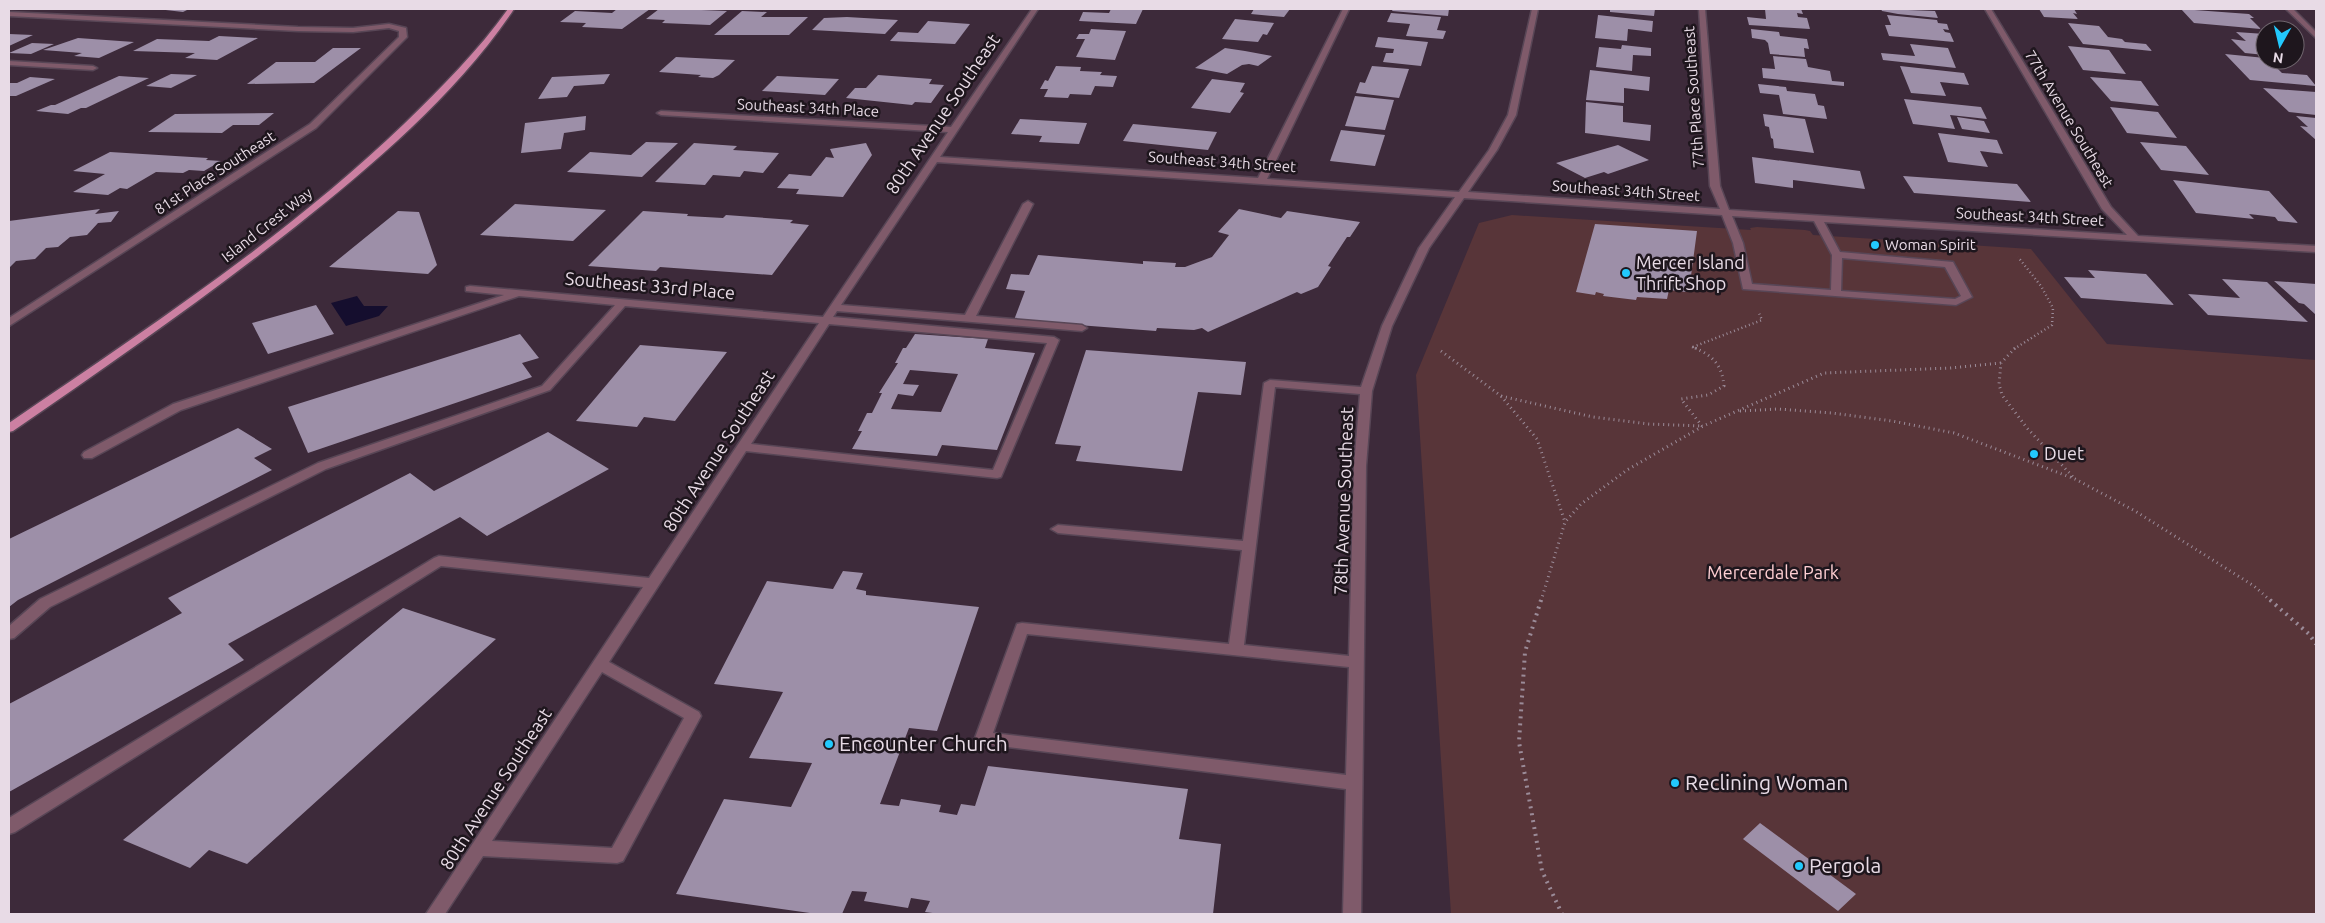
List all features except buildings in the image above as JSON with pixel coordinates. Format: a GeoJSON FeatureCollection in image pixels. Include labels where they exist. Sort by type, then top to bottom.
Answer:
{"type":"FeatureCollection","features":[{"type":"Feature","properties":{"kind":"main road","name":"Island Crest Way"},"geometry":{"type":"LineString","coordinates":[[9,428],[148,332],[257,252],[359,172],[442,92],[496,31],[511,9]]}},
{"type":"Feature","properties":{"kind":"street","name":"80th Avenue Southeast"},"geometry":{"type":"LineString","coordinates":[[435,914],[834,308],[1035,9]]}},
{"type":"Feature","properties":{"kind":"street"},"geometry":{"type":"LineString","coordinates":[[1262,180],[1346,9]]}},
{"type":"Feature","properties":{"kind":"street","name":"78th Avenue Southeast"},"geometry":{"type":"LineString","coordinates":[[1352,914],[1360,466],[1366,391],[1387,326],[1424,248],[1464,194],[1493,150],[1512,115],[1535,9]]}},
{"type":"Feature","properties":{"kind":"street","name":"77th Place Southeast"},"geometry":{"type":"LineString","coordinates":[[1702,9],[1714,186],[1738,243],[1747,287],[1836,294]]}},
{"type":"Feature","properties":{"kind":"street","name":"77th Avenue Southeast"},"geometry":{"type":"LineString","coordinates":[[1988,9],[2107,209],[2134,237]]}},
{"type":"Feature","properties":{"kind":"street"},"geometry":{"type":"LineString","coordinates":[[2289,9],[2316,36]]}},
{"type":"Feature","properties":{"kind":"street","name":"81st Place Southeast"},"geometry":{"type":"LineString","coordinates":[[9,14],[298,29],[353,30],[389,26],[403,30],[403,37],[313,126],[9,323]]}},
{"type":"Feature","properties":{"kind":"street"},"geometry":{"type":"LineString","coordinates":[[9,63],[94,68]]}},
{"type":"Feature","properties":{"kind":"street","name":"Southeast 34th Place"},"geometry":{"type":"LineString","coordinates":[[661,113],[953,130]]}},
{"type":"Feature","properties":{"kind":"street","name":"Southeast 34th Street"},"geometry":{"type":"LineString","coordinates":[[934,159],[1997,230],[2316,249]]}},
{"type":"Feature","properties":{"kind":"street"},"geometry":{"type":"LineString","coordinates":[[969,319],[1028,204]]}},
{"type":"Feature","properties":{"kind":"street"},"geometry":{"type":"LineString","coordinates":[[1817,218],[1837,255],[1836,294],[1956,302],[1967,297],[1949,264],[1837,255]]}},
{"type":"Feature","properties":{"kind":"street","name":"Southeast 33rd Place"},"geometry":{"type":"LineString","coordinates":[[470,289],[1054,340],[997,474],[743,447]]}},
{"type":"Feature","properties":{"kind":"street"},"geometry":{"type":"LineString","coordinates":[[88,455],[177,407],[520,293]]}},
{"type":"Feature","properties":{"kind":"street"},"geometry":{"type":"LineString","coordinates":[[9,634],[45,603],[322,466],[546,388],[624,301]]}},
{"type":"Feature","properties":{"kind":"street"},"geometry":{"type":"LineString","coordinates":[[834,308],[1082,328]]}},
{"type":"Feature","properties":{"kind":"street"},"geometry":{"type":"LineString","coordinates":[[1236,650],[1270,383],[1366,391]]}},
{"type":"Feature","properties":{"kind":"street"},"geometry":{"type":"LineString","coordinates":[[1058,529],[1249,546]]}},
{"type":"Feature","properties":{"kind":"street"},"geometry":{"type":"LineString","coordinates":[[9,827],[439,560],[654,583]]}},
{"type":"Feature","properties":{"kind":"street"},"geometry":{"type":"LineString","coordinates":[[1355,783],[983,738],[1022,628],[1357,662]]}},
{"type":"Feature","properties":{"kind":"street"},"geometry":{"type":"LineString","coordinates":[[478,848],[617,856],[693,716],[600,664]]}},
{"type":"Feature","properties":{"kind":"path"},"geometry":{"type":"LineString","coordinates":[[1997,230],[2041,286],[2053,308],[2052,325],[2014,349],[2001,363],[1999,384],[2002,395],[2027,428],[2075,479]]}},
{"type":"Feature","properties":{"kind":"path"},"geometry":{"type":"LineString","coordinates":[[1703,426],[1681,399],[1708,394],[1724,386],[1724,370],[1711,355],[1692,347],[1762,320],[1756,306]]}},
{"type":"Feature","properties":{"kind":"path"},"geometry":{"type":"LineString","coordinates":[[1441,352],[1501,396],[1524,421],[1537,439],[1565,522]]}},
{"type":"Feature","properties":{"kind":"path"},"geometry":{"type":"LineString","coordinates":[[1562,914],[1542,871],[1520,742],[1525,652],[1565,522],[1581,504],[1627,470],[1703,426],[1824,374],[1950,368],[2001,363]]}},
{"type":"Feature","properties":{"kind":"path"},"geometry":{"type":"LineString","coordinates":[[1501,396],[1593,417],[1649,424],[1703,426]]}},
{"type":"Feature","properties":{"kind":"path"},"geometry":{"type":"LineString","coordinates":[[1737,411],[1778,409],[1832,413],[1892,421],[1954,433],[2075,479],[2135,511],[2254,586],[2310,634],[2316,644]]}},
{"type":"Feature","properties":{"kind":"green space","name":"Mercerdale Park"},"geometry":{"type":"Polygon","coordinates":[[[1512,215],[1751,230],[1750,228],[1757,227],[1805,230],[1810,231],[1813,235],[2031,249],[2107,344],[2316,360],[2316,914],[1451,914],[1416,375],[1479,223],[1512,215]]]}},
{"type":"Feature","properties":{"kind":"shaded area"},"geometry":{"type":"Polygon","coordinates":[[[357,296],[364,306],[388,306],[379,316],[346,326],[331,303],[357,296]]]}},
{"type":"Feature","properties":{"kind":"place","name":"Woman Spirit"},"geometry":{"type":"Point","coordinates":[1875,245]}},
{"type":"Feature","properties":{"kind":"place","name":"Mercer Island Thrift Shop"},"geometry":{"type":"Point","coordinates":[1626,273]}},
{"type":"Feature","properties":{"kind":"place","name":"Duet"},"geometry":{"type":"Point","coordinates":[2034,454]}},
{"type":"Feature","properties":{"kind":"place","name":"Encounter Church"},"geometry":{"type":"Point","coordinates":[829,744]}},
{"type":"Feature","properties":{"kind":"place","name":"Reclining Woman"},"geometry":{"type":"Point","coordinates":[1675,783]}},
{"type":"Feature","properties":{"kind":"place","name":"Pergola"},"geometry":{"type":"Point","coordinates":[1799,866]}}]}
